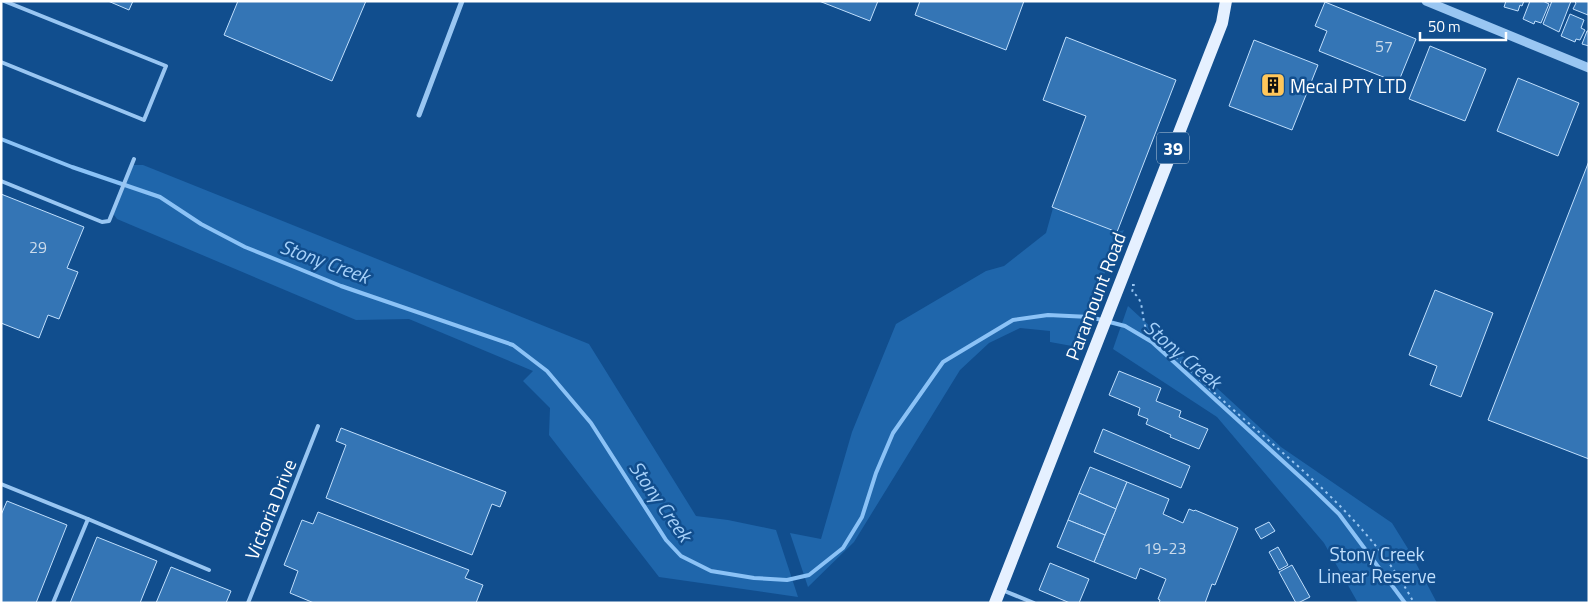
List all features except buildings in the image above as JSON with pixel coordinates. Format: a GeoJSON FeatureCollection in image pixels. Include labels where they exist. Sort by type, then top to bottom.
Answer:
{"type":"FeatureCollection","features":[{"type":"Feature","properties":{"kind":"main road","name":"Paramount Road"},"geometry":{"type":"LineString","coordinates":[[995,603],[1222,23],[1226,1]]}},
{"type":"Feature","properties":{"kind":"street"},"geometry":{"type":"LineString","coordinates":[[419,115],[462,1]]}},
{"type":"Feature","properties":{"kind":"street"},"geometry":{"type":"LineString","coordinates":[[1222,23],[1230,1]]}},
{"type":"Feature","properties":{"kind":"street"},"geometry":{"type":"LineString","coordinates":[[1426,1],[1589,68]]}},
{"type":"Feature","properties":{"kind":"lane"},"geometry":{"type":"LineString","coordinates":[[1,62],[144,120],[166,66],[4,1]]}},
{"type":"Feature","properties":{"kind":"lane"},"geometry":{"type":"LineString","coordinates":[[1,181],[102,222],[109,222],[134,159]]}},
{"type":"Feature","properties":{"kind":"lane","name":"Victoria Drive"},"geometry":{"type":"LineString","coordinates":[[248,603],[318,426]]}},
{"type":"Feature","properties":{"kind":"lane"},"geometry":{"type":"LineString","coordinates":[[1,484],[209,570]]}},
{"type":"Feature","properties":{"kind":"lane"},"geometry":{"type":"LineString","coordinates":[[53,603],[88,519]]}},
{"type":"Feature","properties":{"kind":"lane"},"geometry":{"type":"LineString","coordinates":[[1000,589],[1034,603]]}},
{"type":"Feature","properties":{"kind":"path"},"geometry":{"type":"LineString","coordinates":[[1137,295],[1140,300],[1144,323],[1148,330],[1301,469],[1362,529],[1403,582],[1414,603]]}},
{"type":"Feature","properties":{"kind":"green space"},"geometry":{"type":"Polygon","coordinates":[[[131,165],[143,165],[589,344],[696,516],[728,520],[776,530],[798,597],[659,577],[549,435],[550,408],[523,381],[533,371],[409,319],[356,320],[117,219],[112,212],[131,165]]]}},
{"type":"Feature","properties":{"kind":"green space"},"geometry":{"type":"Polygon","coordinates":[[[1053,208],[1117,232],[1124,230],[1072,346],[1050,342],[1050,331],[1020,328],[989,343],[960,370],[854,542],[808,587],[790,533],[821,539],[852,432],[896,324],[986,271],[1004,266],[1046,233],[1053,208]]]}},
{"type":"Feature","properties":{"kind":"green space","name":"Stony Creek Linear Reserve"},"geometry":{"type":"Polygon","coordinates":[[[1128,306],[1281,447],[1392,523],[1437,603],[1358,603],[1324,543],[1217,417],[1113,349],[1128,306]]]}},
{"type":"Feature","properties":{"kind":"waterway","name":"Stony Creek"},"geometry":{"type":"LineString","coordinates":[[1,139],[72,167],[160,197],[201,224],[245,247],[341,286],[513,345],[547,371],[591,423],[666,540],[681,556],[711,571],[754,578],[787,580],[809,575],[843,548],[862,517],[876,473],[893,433],[943,362],[1013,320],[1048,315],[1090,317],[1125,326],[1152,342],[1339,514],[1405,603]]}},
{"type":"Feature","properties":{"kind":"place","name":"Mecal PTY LTD"},"geometry":{"type":"Point","coordinates":[1273,85]}}]}
